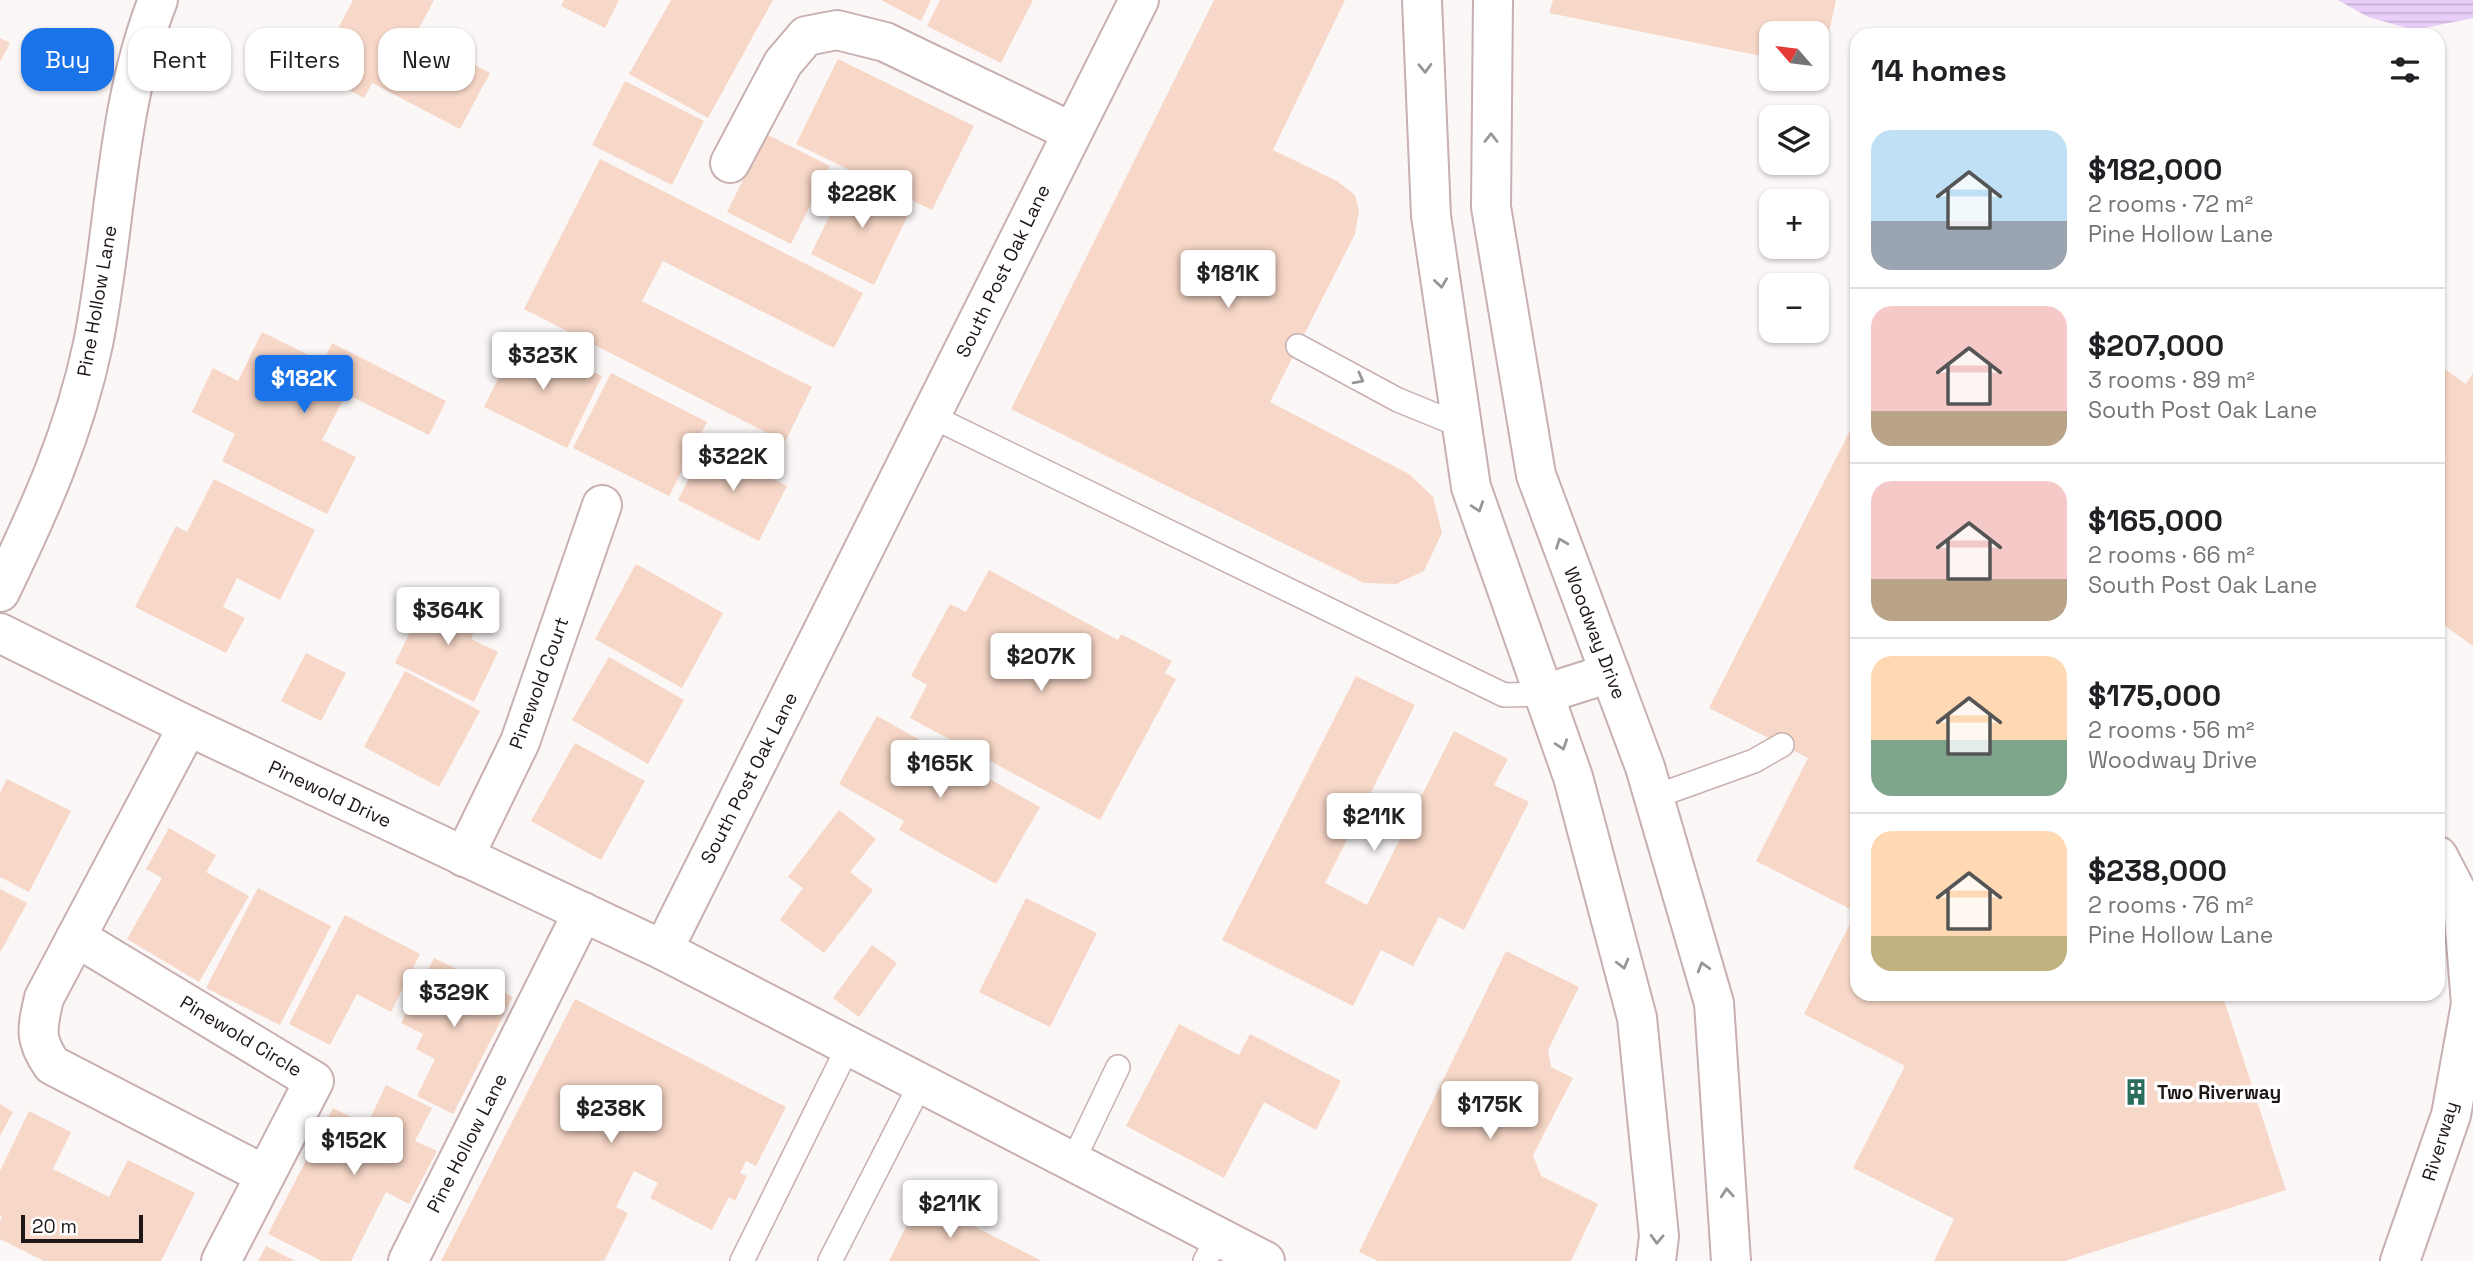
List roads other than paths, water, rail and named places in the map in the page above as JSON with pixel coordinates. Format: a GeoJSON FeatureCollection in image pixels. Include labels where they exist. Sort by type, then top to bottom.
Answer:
{"type":"FeatureCollection","features":[{"type":"Feature","properties":{"kind":"street","name":"Pine Hollow Lane"},"geometry":{"type":"LineString","coordinates":[[0,592],[38,513],[72,427],[93,343],[131,98],[144,36],[158,0]]}},
{"type":"Feature","properties":{"kind":"street","name":"South Post Oak Lane"},"geometry":{"type":"LineString","coordinates":[[663,950],[1139,0]]}},
{"type":"Feature","properties":{"kind":"street"},"geometry":{"type":"LineString","coordinates":[[1422,0],[1431,216],[1471,487],[1573,777],[1637,1018],[1659,1236],[1656,1261]]}},
{"type":"Feature","properties":{"kind":"street","name":"Woodway Drive"},"geometry":{"type":"LineString","coordinates":[[1493,0],[1491,207],[1536,475],[1645,767],[1714,1003],[1731,1261]]}},
{"type":"Feature","properties":{"kind":"street"},"geometry":{"type":"LineString","coordinates":[[730,163],[783,64],[806,36],[837,30],[885,42],[1072,132]]}},
{"type":"Feature","properties":{"kind":"street"},"geometry":{"type":"LineString","coordinates":[[1431,216],[1491,207]]}},
{"type":"Feature","properties":{"kind":"street","name":"Pinewold Court"},"geometry":{"type":"LineString","coordinates":[[464,857],[520,742],[602,505]]}},
{"type":"Feature","properties":{"kind":"street","name":"Pinewold Drive"},"geometry":{"type":"LineString","coordinates":[[0,633],[188,726],[663,950]]}},
{"type":"Feature","properties":{"kind":"street"},"geometry":{"type":"LineString","coordinates":[[1544,694],[1610,673]]}},
{"type":"Feature","properties":{"kind":"street"},"geometry":{"type":"LineString","coordinates":[[188,726],[44,998],[38,1024],[40,1047],[52,1065],[265,1175]]}},
{"type":"Feature","properties":{"kind":"street","name":"Riverway"},"geometry":{"type":"LineString","coordinates":[[2400,1261],[2451,1115],[2472,1004],[2463,904],[2445,869]]}},
{"type":"Feature","properties":{"kind":"street","name":"Pine Hollow Lane"},"geometry":{"type":"LineString","coordinates":[[408,1261],[583,912]]}},
{"type":"Feature","properties":{"kind":"street","name":"Pinewold Circle"},"geometry":{"type":"LineString","coordinates":[[76,937],[314,1081],[221,1261]]}},
{"type":"Feature","properties":{"kind":"street"},"geometry":{"type":"LineString","coordinates":[[663,950],[1073,1161],[1211,1249],[1265,1261]]}},
{"type":"Feature","properties":{"kind":"lane"},"geometry":{"type":"LineString","coordinates":[[1298,346],[1398,400],[1462,426]]}},
{"type":"Feature","properties":{"kind":"lane"},"geometry":{"type":"LineString","coordinates":[[931,416],[1504,695],[1544,694]]}},
{"type":"Feature","properties":{"kind":"lane"},"geometry":{"type":"LineString","coordinates":[[1654,797],[1754,761],[1782,745]]}},
{"type":"Feature","properties":{"kind":"lane"},"geometry":{"type":"LineString","coordinates":[[742,1261],[849,1045]]}},
{"type":"Feature","properties":{"kind":"lane"},"geometry":{"type":"LineString","coordinates":[[1073,1161],[1118,1067]]}},
{"type":"Feature","properties":{"kind":"lane"},"geometry":{"type":"LineString","coordinates":[[831,1261],[921,1083]]}},
{"type":"Feature","properties":{"kind":"place","name":"Two Riverway"},"geometry":{"type":"Point","coordinates":[2136,1092]}}]}
